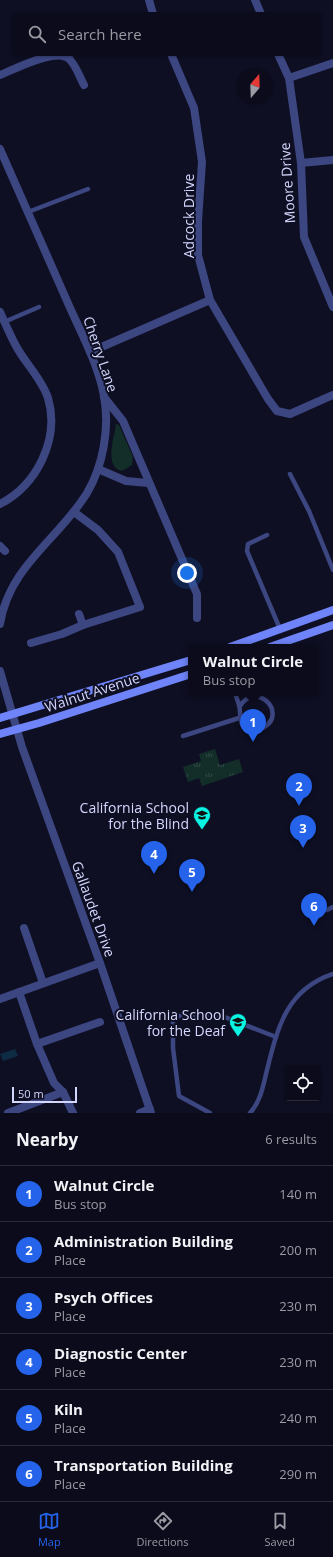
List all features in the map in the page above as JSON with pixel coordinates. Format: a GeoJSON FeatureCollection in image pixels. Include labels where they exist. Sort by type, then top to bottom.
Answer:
{"type":"FeatureCollection","features":[{"type":"Feature","properties":{"kind":"main road"},"geometry":{"type":"LineString","coordinates":[[238,644],[333,610]]}},
{"type":"Feature","properties":{"kind":"main road"},"geometry":{"type":"LineString","coordinates":[[279,644],[333,625]]}},
{"type":"Feature","properties":{"kind":"main road","name":"Walnut Avenue"},"geometry":{"type":"LineString","coordinates":[[0,718],[188,661]]}},
{"type":"Feature","properties":{"kind":"main road","name":"Walnut Avenue"},"geometry":{"type":"LineString","coordinates":[[0,734],[188,675]]}},
{"type":"Feature","properties":{"kind":"street"},"geometry":{"type":"LineString","coordinates":[[149,0],[152,12]]}},
{"type":"Feature","properties":{"kind":"street"},"geometry":{"type":"LineString","coordinates":[[255,0],[260,12]]}},
{"type":"Feature","properties":{"kind":"street"},"geometry":{"type":"LineString","coordinates":[[0,75],[48,56]]}},
{"type":"Feature","properties":{"kind":"street"},"geometry":{"type":"LineString","coordinates":[[65,56],[71,60],[84,85]]}},
{"type":"Feature","properties":{"kind":"street","name":"Adcock Drive"},"geometry":{"type":"LineString","coordinates":[[172,56],[194,108],[202,162],[198,255],[210,300],[268,399],[277,411],[290,414],[333,395]]}},
{"type":"Feature","properties":{"kind":"street","name":"Moore Drive"},"geometry":{"type":"LineString","coordinates":[[279,56],[289,78],[301,163],[304,237],[333,307]]}},
{"type":"Feature","properties":{"kind":"street"},"geometry":{"type":"LineString","coordinates":[[289,78],[333,63]]}},
{"type":"Feature","properties":{"kind":"street","name":"Cherry Lane"},"geometry":{"type":"LineString","coordinates":[[0,149],[90,352],[104,397],[105,433],[98,469],[87,492],[74,512],[26,564],[2,607],[0,624]]}},
{"type":"Feature","properties":{"kind":"street"},"geometry":{"type":"LineString","coordinates":[[301,163],[333,160]]}},
{"type":"Feature","properties":{"kind":"street"},"geometry":{"type":"LineString","coordinates":[[90,352],[210,300]]}},
{"type":"Feature","properties":{"kind":"street"},"geometry":{"type":"LineString","coordinates":[[0,312],[16,346],[48,397],[51,427],[45,454],[32,477],[9,499],[0,504]]}},
{"type":"Feature","properties":{"kind":"street"},"geometry":{"type":"LineString","coordinates":[[104,397],[122,421],[197,594],[197,618]]}},
{"type":"Feature","properties":{"kind":"street"},"geometry":{"type":"LineString","coordinates":[[98,469],[126,481],[148,483]]}},
{"type":"Feature","properties":{"kind":"street"},"geometry":{"type":"LineString","coordinates":[[31,643],[140,607],[118,552],[98,530],[74,512]]}},
{"type":"Feature","properties":{"kind":"street"},"geometry":{"type":"LineString","coordinates":[[79,614],[82,625]]}},
{"type":"Feature","properties":{"kind":"street"},"geometry":{"type":"LineString","coordinates":[[0,671],[12,715]]}},
{"type":"Feature","properties":{"kind":"street","name":"Gallaudet Drive"},"geometry":{"type":"LineString","coordinates":[[12,715],[16,730],[100,963],[150,1111]]}},
{"type":"Feature","properties":{"kind":"street"},"geometry":{"type":"LineString","coordinates":[[24,928],[43,983]]}},
{"type":"Feature","properties":{"kind":"street"},"geometry":{"type":"LineString","coordinates":[[0,999],[100,963]]}},
{"type":"Feature","properties":{"kind":"street"},"geometry":{"type":"LineString","coordinates":[[19,992],[37,1044],[54,1083],[63,1092],[73,1113]]}},
{"type":"Feature","properties":{"kind":"street"},"geometry":{"type":"LineString","coordinates":[[37,1044],[100,1022]]}},
{"type":"Feature","properties":{"kind":"street"},"geometry":{"type":"LineString","coordinates":[[8,1113],[63,1092]]}},
{"type":"Feature","properties":{"kind":"street"},"geometry":{"type":"LineString","coordinates":[[140,1113],[150,1111]]}},
{"type":"Feature","properties":{"kind":"lane"},"geometry":{"type":"LineString","coordinates":[[28,212],[88,189]]}},
{"type":"Feature","properties":{"kind":"lane"},"geometry":{"type":"LineString","coordinates":[[4,322],[38,307]]}},
{"type":"Feature","properties":{"kind":"lane"},"geometry":{"type":"LineString","coordinates":[[290,474],[309,511],[333,570]]}},
{"type":"Feature","properties":{"kind":"lane"},"geometry":{"type":"LineString","coordinates":[[267,535],[248,544],[247,551],[280,629]]}},
{"type":"Feature","properties":{"kind":"lane"},"geometry":{"type":"LineString","coordinates":[[236,696],[240,706],[239,718],[246,727],[256,730],[266,726],[272,717],[271,706],[263,698],[252,696],[240,706]]}},
{"type":"Feature","properties":{"kind":"lane"},"geometry":{"type":"LineString","coordinates":[[183,736],[239,718]]}},
{"type":"Feature","properties":{"kind":"lane"},"geometry":{"type":"LineString","coordinates":[[327,910],[333,907]]}},
{"type":"Feature","properties":{"kind":"lane"},"geometry":{"type":"LineString","coordinates":[[250,1113],[262,1093],[276,1037],[284,1014],[300,993],[314,982],[333,974]]}},
{"type":"Feature","properties":{"kind":"lane"},"geometry":{"type":"LineString","coordinates":[[210,1113],[179,1096],[173,1048],[173,1016],[222,1016],[276,1037]]}},
{"type":"Feature","properties":{"kind":"green space"},"geometry":{"type":"Polygon","coordinates":[[[116,424],[119,425],[133,457],[132,465],[122,471],[116,468],[113,464],[112,458],[112,444],[116,424]]]}},
{"type":"Feature","properties":{"kind":"green space"},"geometry":{"type":"Polygon","coordinates":[[[215,749],[220,765],[239,759],[243,772],[202,786],[199,778],[188,782],[183,767],[201,761],[199,754],[215,749]]]}},
{"type":"Feature","properties":{"kind":"water"},"geometry":{"type":"Polygon","coordinates":[[[15,1049],[18,1056],[3,1061],[0,1054],[15,1049]]]}},
{"type":"Feature","properties":{"kind":"place","name":"Walnut Circle"},"geometry":{"type":"Point","coordinates":[253,742]}},
{"type":"Feature","properties":{"kind":"place","name":"Administration Building"},"geometry":{"type":"Point","coordinates":[299,806]}},
{"type":"Feature","properties":{"kind":"place","name":"California School for the Blind"},"geometry":{"type":"Point","coordinates":[202,830]}},
{"type":"Feature","properties":{"kind":"place","name":"Psych Offices"},"geometry":{"type":"Point","coordinates":[303,848]}},
{"type":"Feature","properties":{"kind":"place","name":"Diagnostic Center"},"geometry":{"type":"Point","coordinates":[154,874]}},
{"type":"Feature","properties":{"kind":"place","name":"Kiln"},"geometry":{"type":"Point","coordinates":[192,892]}},
{"type":"Feature","properties":{"kind":"place","name":"Transportation Building"},"geometry":{"type":"Point","coordinates":[314,926]}},
{"type":"Feature","properties":{"kind":"place","name":"California School for the Deaf"},"geometry":{"type":"Point","coordinates":[238,1037]}}]}
